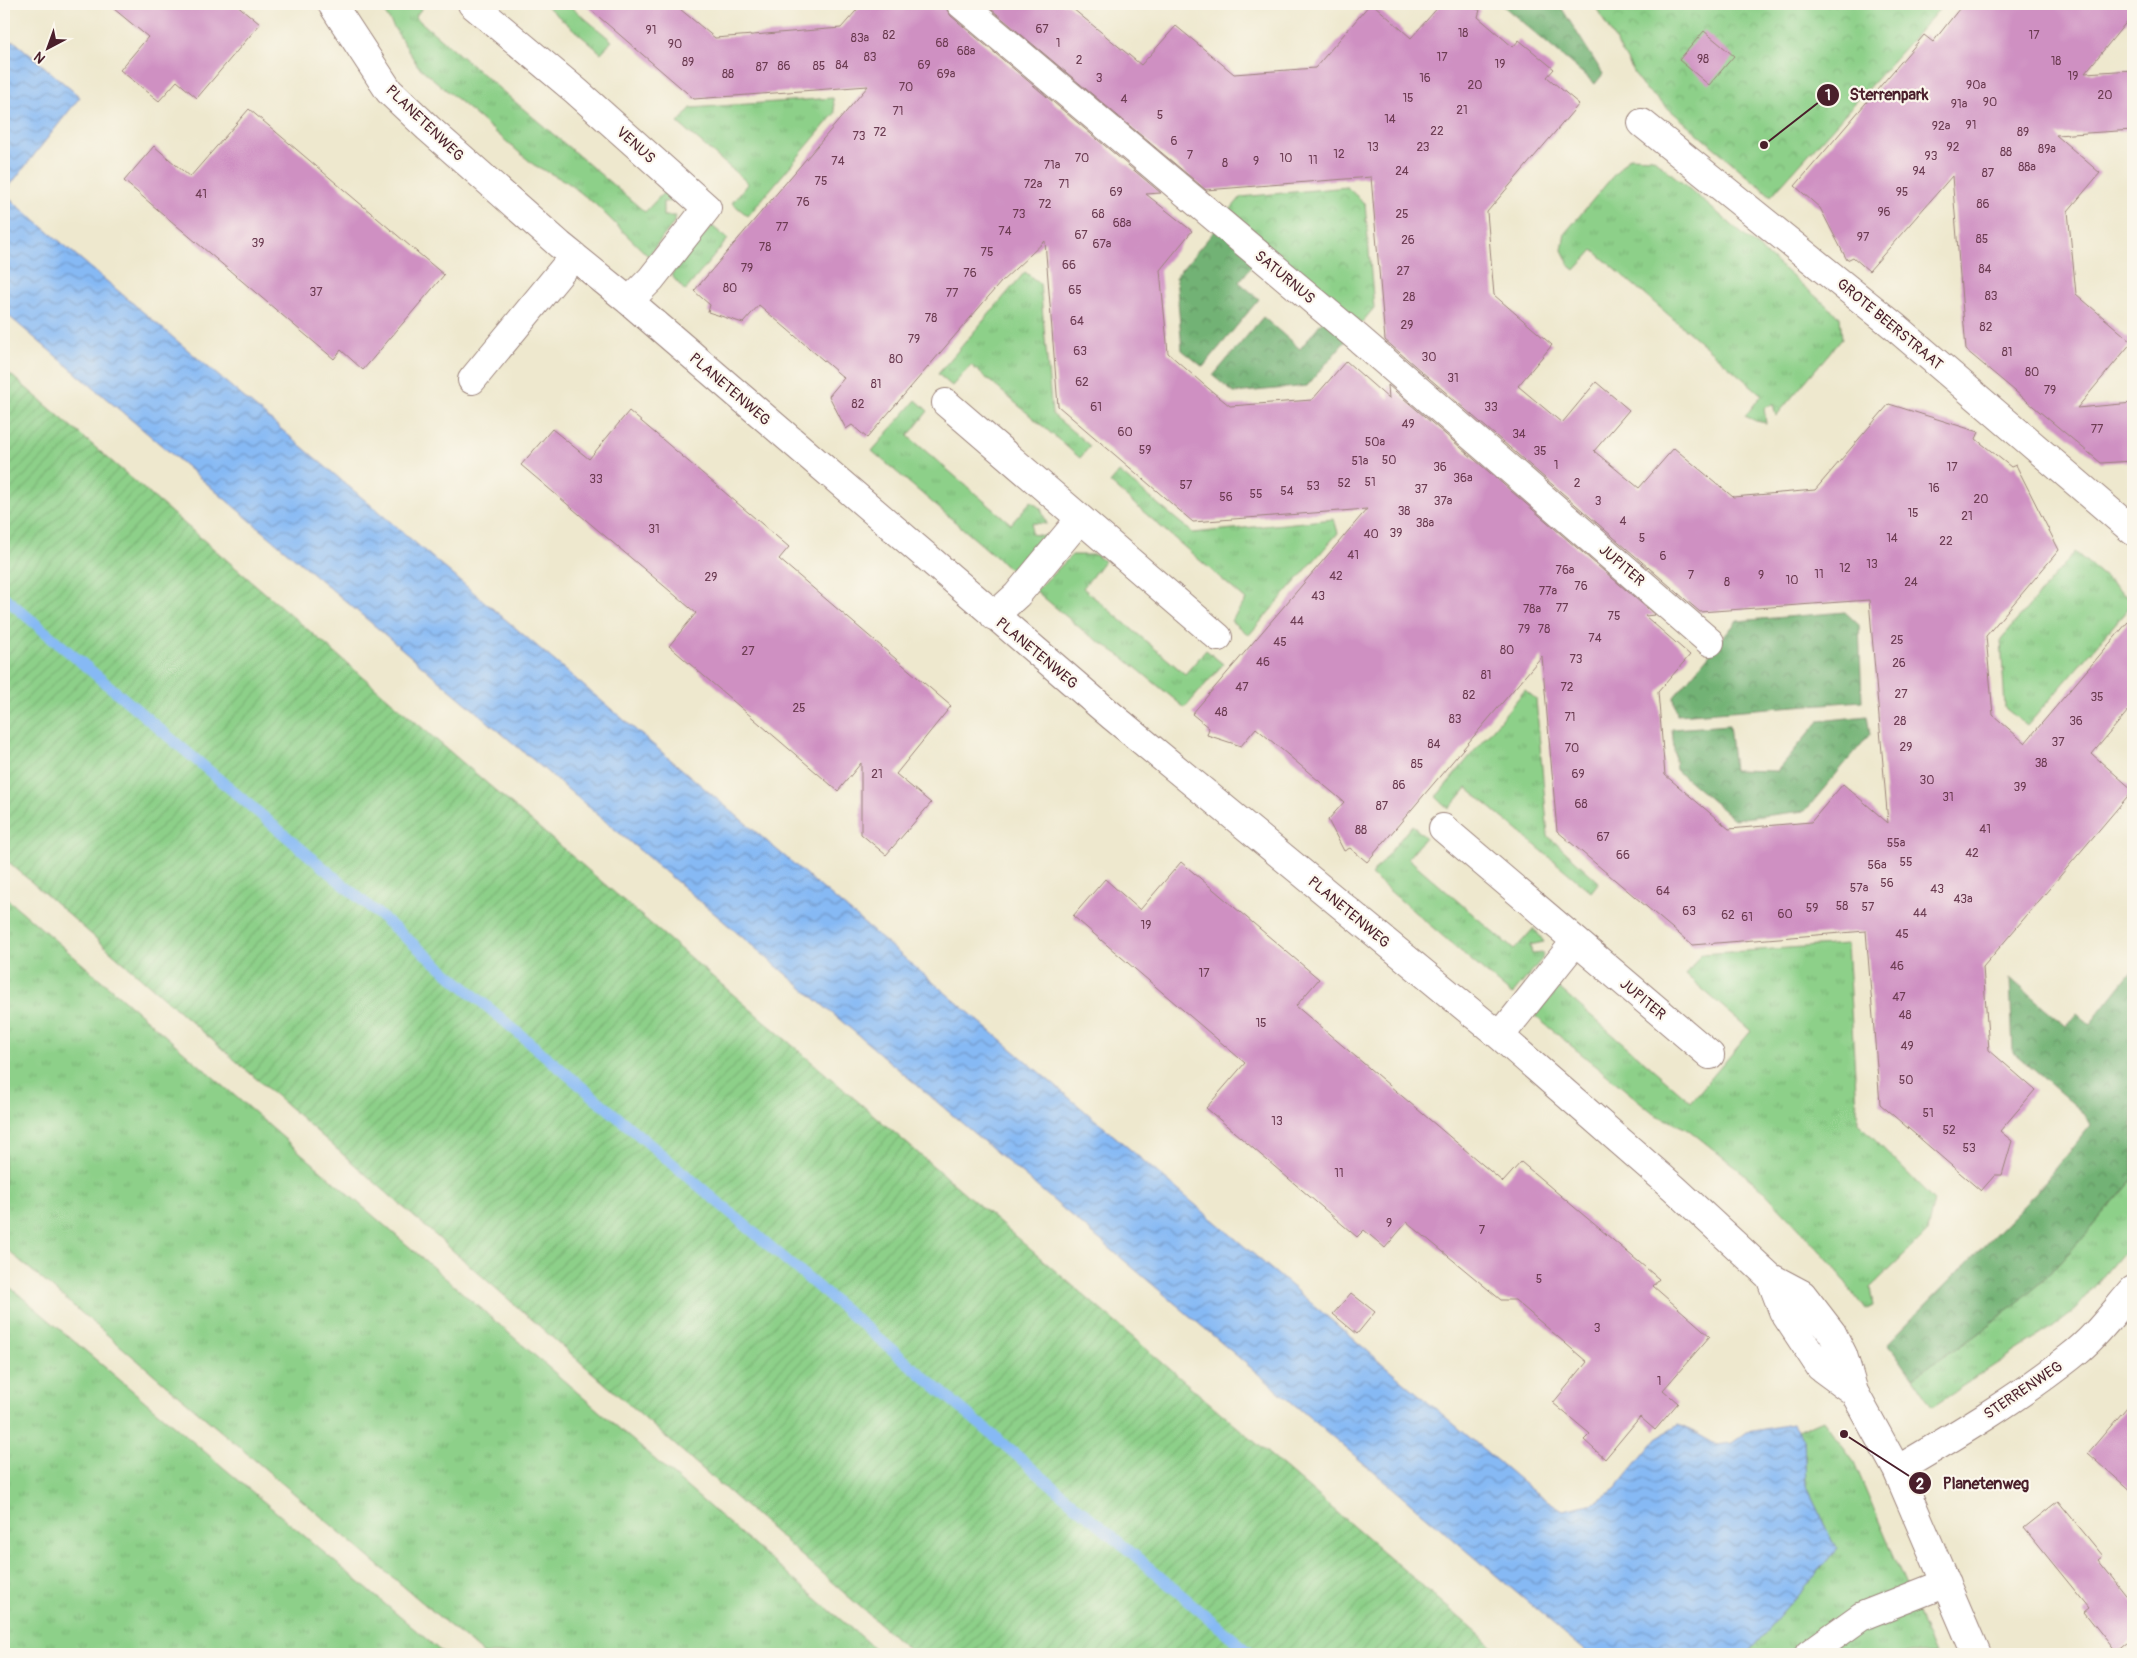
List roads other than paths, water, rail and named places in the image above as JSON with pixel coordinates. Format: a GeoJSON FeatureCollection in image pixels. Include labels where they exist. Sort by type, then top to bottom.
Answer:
{"type":"FeatureCollection","features":[{"type":"Feature","properties":{"kind":"street","name":"PLANETENWEG"},"geometry":{"type":"LineString","coordinates":[[332,4],[389,90],[428,128],[574,256],[629,301],[1112,716],[1500,1036],[1674,1188],[1770,1277],[1782,1311],[1820,1367],[1854,1392],[1897,1470],[1976,1654]]}},
{"type":"Feature","properties":{"kind":"street","name":"VENUS"},"geometry":{"type":"LineString","coordinates":[[472,4],[576,91],[707,208],[651,279],[629,301]]}},
{"type":"Feature","properties":{"kind":"street","name":"SATURNUS"},"geometry":{"type":"LineString","coordinates":[[960,4],[1358,338],[1533,490]]}},
{"type":"Feature","properties":{"kind":"street","name":"GROTE BEERSTRAAT"},"geometry":{"type":"LineString","coordinates":[[1642,123],[1894,326],[2133,531]]}},
{"type":"Feature","properties":{"kind":"street"},"geometry":{"type":"LineString","coordinates":[[472,380],[574,256]]}},
{"type":"Feature","properties":{"kind":"street"},"geometry":{"type":"LineString","coordinates":[[946,403],[1218,637]]}},
{"type":"Feature","properties":{"kind":"street","name":"JUPITER"},"geometry":{"type":"LineString","coordinates":[[1533,490],[1618,561],[1710,642]]}},
{"type":"Feature","properties":{"kind":"street"},"geometry":{"type":"LineString","coordinates":[[994,616],[1016,595],[1080,519]]}},
{"type":"Feature","properties":{"kind":"street","name":"JUPITER"},"geometry":{"type":"LineString","coordinates":[[1443,828],[1710,1055]]}},
{"type":"Feature","properties":{"kind":"street"},"geometry":{"type":"LineString","coordinates":[[1500,1036],[1575,942]]}},
{"type":"Feature","properties":{"kind":"street","name":"STERRENWEG"},"geometry":{"type":"LineString","coordinates":[[1897,1470],[1991,1412],[2071,1357],[2094,1336],[2133,1290]]}},
{"type":"Feature","properties":{"kind":"street"},"geometry":{"type":"LineString","coordinates":[[1809,1654],[1862,1616],[1946,1583]]}},
{"type":"Feature","properties":{"kind":"water"},"geometry":{"type":"Polygon","coordinates":[[[14,41],[80,97],[4,193],[4,46],[14,41]]]}},
{"type":"Feature","properties":{"kind":"water"},"geometry":{"type":"Polygon","coordinates":[[[4,194],[1535,1493],[1563,1510],[1594,1503],[1615,1489],[1657,1438],[1678,1425],[1717,1445],[1732,1443],[1747,1432],[1792,1424],[1804,1439],[1806,1485],[1837,1549],[1746,1654],[1589,1654],[4,312],[4,194]]]}},
{"type":"Feature","properties":{"kind":"waterway"},"geometry":{"type":"LineString","coordinates":[[4,597],[1251,1654]]}},
{"type":"Feature","properties":{"kind":"place","name":"Sterrenpark"},"geometry":{"type":"Point","coordinates":[1764,145]}},
{"type":"Feature","properties":{"kind":"place","name":"Planetenweg"},"geometry":{"type":"Point","coordinates":[1844,1434]}}]}
